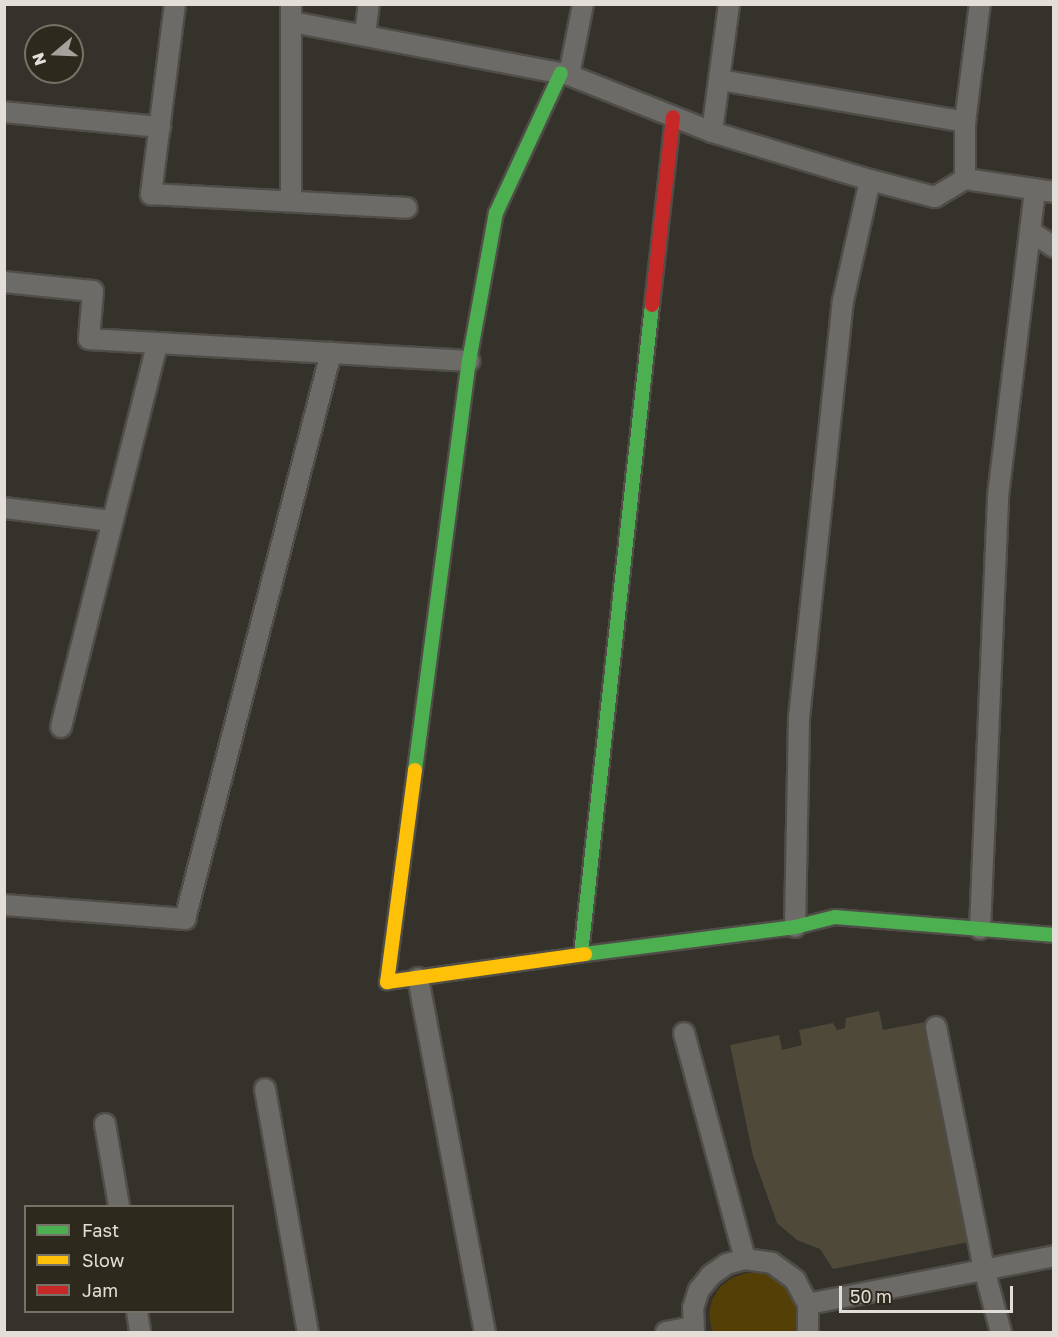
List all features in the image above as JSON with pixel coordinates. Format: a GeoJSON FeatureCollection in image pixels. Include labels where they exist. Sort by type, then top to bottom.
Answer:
{"type":"FeatureCollection","features":[{"type":"Feature","properties":{"kind":"street"},"geometry":{"type":"LineString","coordinates":[[175,4],[151,194],[407,208]]}},
{"type":"Feature","properties":{"kind":"street"},"geometry":{"type":"LineString","coordinates":[[365,35],[369,4]]}},
{"type":"Feature","properties":{"kind":"street"},"geometry":{"type":"LineString","coordinates":[[583,4],[565,74],[496,213],[469,361],[387,982],[581,954],[795,927],[835,917],[1053,935]]}},
{"type":"Feature","properties":{"kind":"street"},"geometry":{"type":"LineString","coordinates":[[712,132],[729,4]]}},
{"type":"Feature","properties":{"kind":"street"},"geometry":{"type":"LineString","coordinates":[[965,179],[965,122],[980,4]]}},
{"type":"Feature","properties":{"kind":"street"},"geometry":{"type":"LineString","coordinates":[[291,201],[292,13],[365,35],[565,74],[712,132],[870,180],[935,197],[965,179],[1044,191],[1030,231],[998,496],[980,929]]}},
{"type":"Feature","properties":{"kind":"street"},"geometry":{"type":"LineString","coordinates":[[720,80],[965,122]]}},
{"type":"Feature","properties":{"kind":"street"},"geometry":{"type":"LineString","coordinates":[[4,112],[160,128]]}},
{"type":"Feature","properties":{"kind":"street"},"geometry":{"type":"LineString","coordinates":[[581,954],[673,117]]}},
{"type":"Feature","properties":{"kind":"street"},"geometry":{"type":"LineString","coordinates":[[795,927],[802,694],[843,301],[870,180]]}},
{"type":"Feature","properties":{"kind":"street"},"geometry":{"type":"LineString","coordinates":[[1030,231],[1053,247]]}},
{"type":"Feature","properties":{"kind":"street"},"geometry":{"type":"LineString","coordinates":[[4,282],[93,291],[89,339],[157,345],[469,361]]}},
{"type":"Feature","properties":{"kind":"street"},"geometry":{"type":"LineString","coordinates":[[61,728],[157,345]]}},
{"type":"Feature","properties":{"kind":"street"},"geometry":{"type":"LineString","coordinates":[[4,905],[185,920],[331,353]]}},
{"type":"Feature","properties":{"kind":"street"},"geometry":{"type":"LineString","coordinates":[[4,508],[112,521]]}},
{"type":"Feature","properties":{"kind":"street"},"geometry":{"type":"LineString","coordinates":[[418,978],[485,1332]]}},
{"type":"Feature","properties":{"kind":"street"},"geometry":{"type":"LineString","coordinates":[[936,1026],[984,1269],[1001,1332]]}},
{"type":"Feature","properties":{"kind":"street"},"geometry":{"type":"LineString","coordinates":[[684,1033],[745,1259]]}},
{"type":"Feature","properties":{"kind":"street"},"geometry":{"type":"LineString","coordinates":[[264,1089],[308,1332]]}},
{"type":"Feature","properties":{"kind":"street"},"geometry":{"type":"LineString","coordinates":[[105,1124],[119,1205]]}},
{"type":"Feature","properties":{"kind":"street"},"geometry":{"type":"LineString","coordinates":[[808,1304],[1053,1256]]}},
{"type":"Feature","properties":{"kind":"street"},"geometry":{"type":"LineString","coordinates":[[666,1332],[693,1330],[693,1308],[699,1290],[711,1275],[727,1264],[745,1259],[772,1263],[785,1270],[803,1291],[808,1304],[808,1332]]}},
{"type":"Feature","properties":{"kind":"street"},"geometry":{"type":"LineString","coordinates":[[137,1313],[140,1332]]}},
{"type":"Feature","properties":{"kind":"shaded area"},"geometry":{"type":"Polygon","coordinates":[[[746,1273],[761,1273],[775,1277],[787,1286],[795,1299],[799,1313],[796,1332],[712,1332],[709,1314],[712,1300],[720,1287],[732,1278],[746,1273]]]}},
{"type":"Feature","properties":{"kind":"building"},"geometry":{"type":"Polygon","coordinates":[[[879,1011],[883,1030],[925,1022],[969,1242],[833,1269],[820,1249],[797,1240],[777,1223],[753,1156],[730,1045],[779,1035],[782,1050],[802,1045],[799,1030],[833,1023],[837,1030],[845,1028],[846,1018],[879,1011]]]}},
{"type":"Feature","properties":{"kind":"traffic: fast"},"geometry":{"type":"LineString","coordinates":[[415,770],[469,361],[496,213],[561,73]]}},
{"type":"Feature","properties":{"kind":"traffic: fast"},"geometry":{"type":"LineString","coordinates":[[581,954],[652,305]]}},
{"type":"Feature","properties":{"kind":"traffic: fast"},"geometry":{"type":"LineString","coordinates":[[585,954],[795,927],[835,917],[1054,935]]}},
{"type":"Feature","properties":{"kind":"traffic: slow"},"geometry":{"type":"LineString","coordinates":[[415,770],[387,982],[585,954]]}},
{"type":"Feature","properties":{"kind":"traffic: jam"},"geometry":{"type":"LineString","coordinates":[[652,305],[673,117]]}}]}
